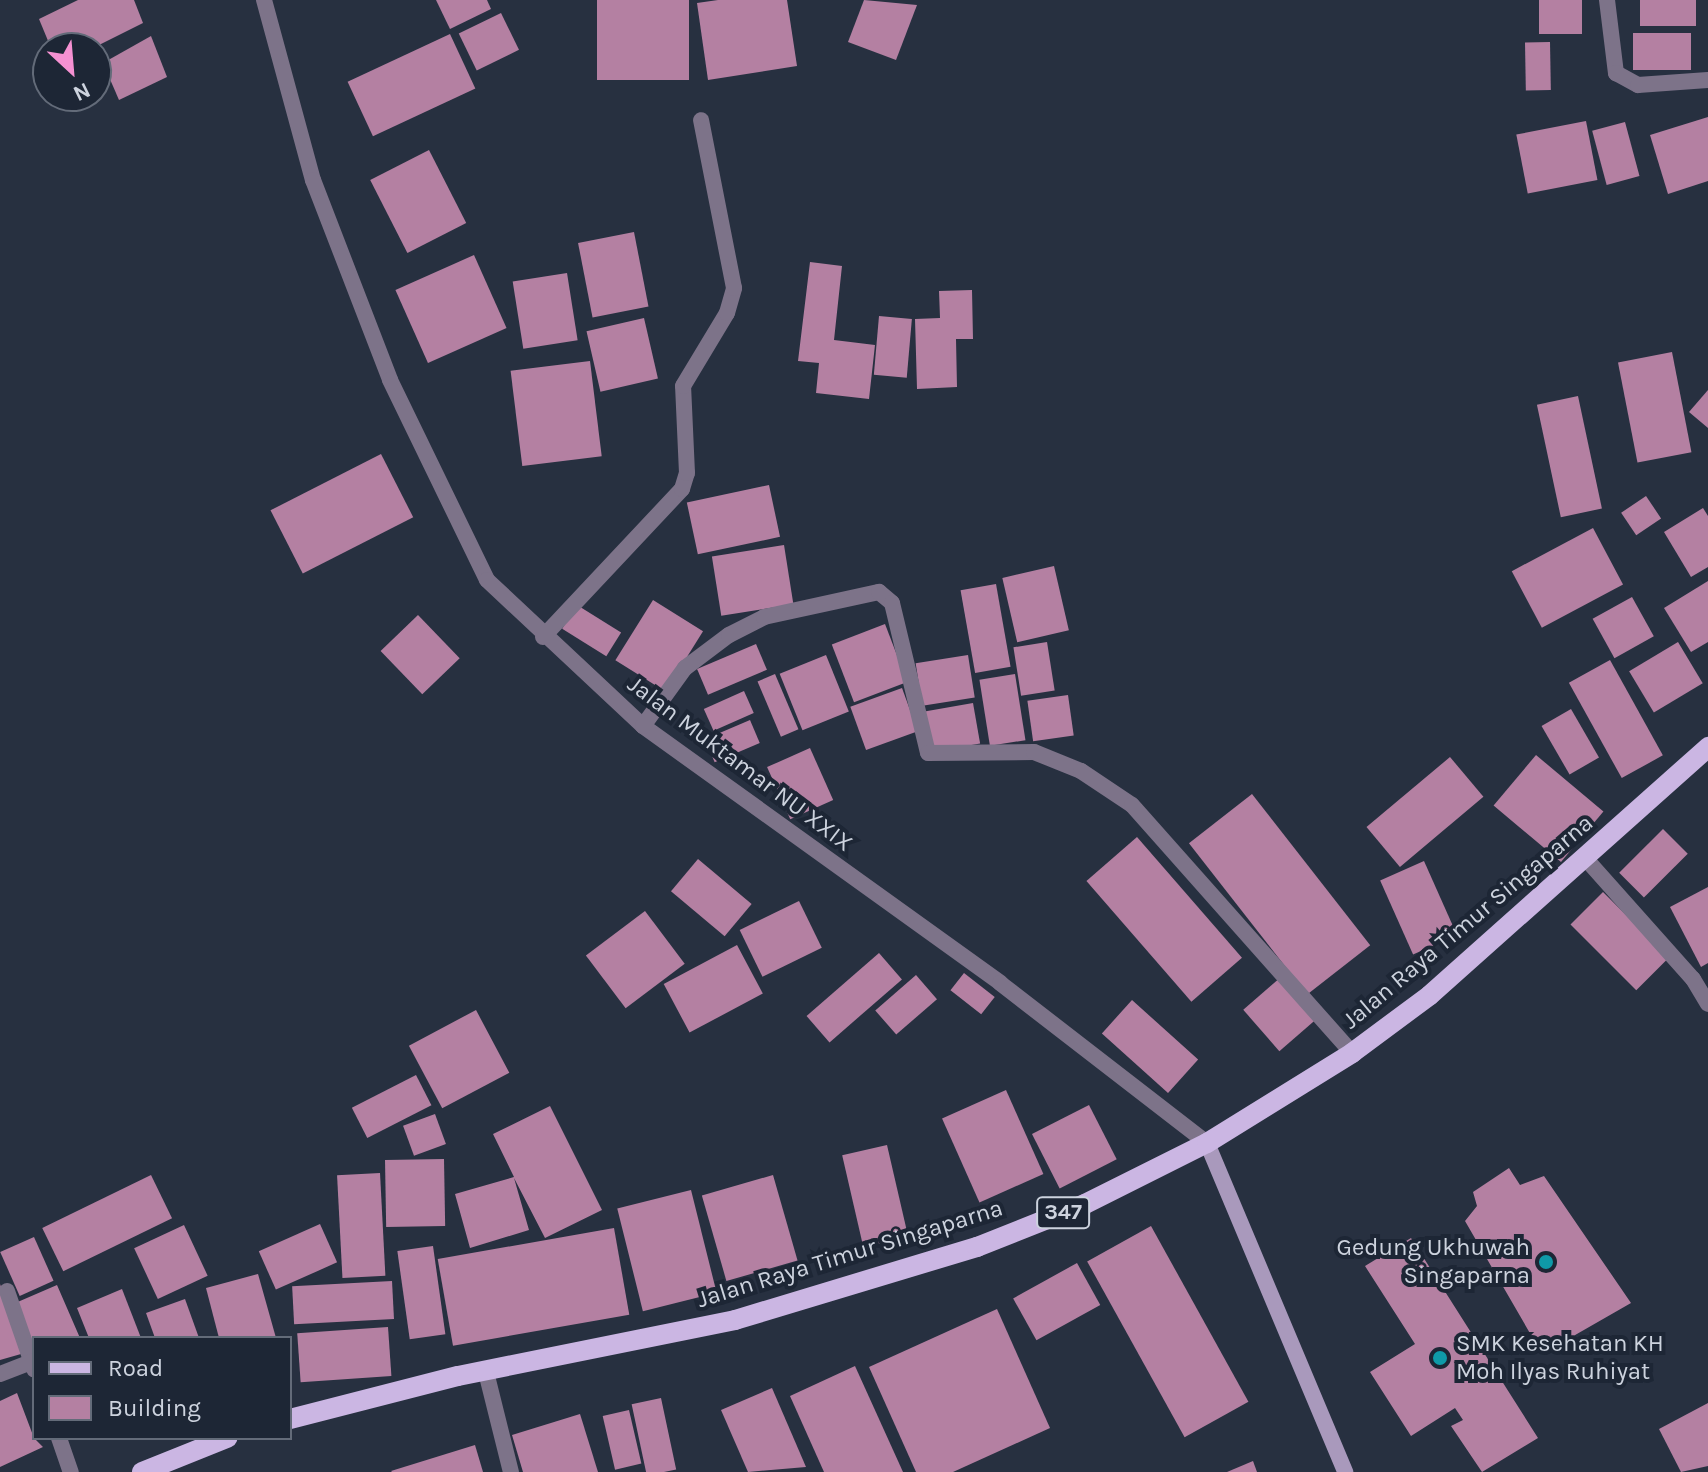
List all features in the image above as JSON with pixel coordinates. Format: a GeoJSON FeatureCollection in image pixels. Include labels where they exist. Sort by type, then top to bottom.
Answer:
{"type":"FeatureCollection","features":[{"type":"Feature","properties":{"kind":"main road","name":"Jalan Raya Timur Singaparna"},"geometry":{"type":"LineString","coordinates":[[292,1419],[486,1372],[735,1320],[977,1247],[1085,1204],[1207,1143],[1352,1053],[1430,995],[1708,747]]}},
{"type":"Feature","properties":{"kind":"main road"},"geometry":{"type":"LineString","coordinates":[[1207,1143],[1345,1472]]}},
{"type":"Feature","properties":{"kind":"main road"},"geometry":{"type":"LineString","coordinates":[[142,1472],[222,1440]]}},
{"type":"Feature","properties":{"kind":"street","name":"Jalan Muktamar NU XXIX"},"geometry":{"type":"LineString","coordinates":[[264,0],[313,180],[390,380],[487,580],[543,637],[643,726],[1000,983],[1207,1143]]}},
{"type":"Feature","properties":{"kind":"street"},"geometry":{"type":"LineString","coordinates":[[1607,0],[1616,73],[1638,85],[1708,80]]}},
{"type":"Feature","properties":{"kind":"street"},"geometry":{"type":"LineString","coordinates":[[543,637],[606,564],[682,489],[687,473],[683,386],[727,313],[734,288],[701,120]]}},
{"type":"Feature","properties":{"kind":"street"},"geometry":{"type":"LineString","coordinates":[[643,726],[685,668],[729,635],[764,617],[879,592],[892,603],[928,753],[1034,752],[1081,771],[1132,805],[1352,1053]]}},
{"type":"Feature","properties":{"kind":"street"},"geometry":{"type":"LineString","coordinates":[[1586,859],[1693,979],[1708,1004]]}},
{"type":"Feature","properties":{"kind":"street"},"geometry":{"type":"LineString","coordinates":[[7,1291],[32,1363]]}},
{"type":"Feature","properties":{"kind":"street"},"geometry":{"type":"LineString","coordinates":[[0,1374],[32,1366]]}},
{"type":"Feature","properties":{"kind":"street"},"geometry":{"type":"LineString","coordinates":[[486,1372],[511,1472]]}},
{"type":"Feature","properties":{"kind":"street"},"geometry":{"type":"LineString","coordinates":[[60,1440],[71,1472]]}},
{"type":"Feature","properties":{"kind":"building"},"geometry":{"type":"Polygon","coordinates":[[[78,0],[134,0],[143,23],[112,38],[112,32],[44,32],[39,19],[78,0]]]}},
{"type":"Feature","properties":{"kind":"building"},"geometry":{"type":"Polygon","coordinates":[[[436,0],[487,0],[491,9],[450,29],[436,0]]]}},
{"type":"Feature","properties":{"kind":"building"},"geometry":{"type":"Polygon","coordinates":[[[597,0],[689,0],[689,80],[597,80],[597,0]]]}},
{"type":"Feature","properties":{"kind":"building"},"geometry":{"type":"Polygon","coordinates":[[[787,0],[797,66],[708,80],[697,3],[787,0]]]}},
{"type":"Feature","properties":{"kind":"building"},"geometry":{"type":"Polygon","coordinates":[[[864,0],[917,5],[896,60],[848,42],[864,0]]]}},
{"type":"Feature","properties":{"kind":"building"},"geometry":{"type":"Polygon","coordinates":[[[1539,0],[1582,0],[1582,34],[1539,34],[1539,0]]]}},
{"type":"Feature","properties":{"kind":"building"},"geometry":{"type":"Polygon","coordinates":[[[1640,0],[1696,0],[1696,26],[1640,26],[1640,0]]]}},
{"type":"Feature","properties":{"kind":"building"},"geometry":{"type":"Polygon","coordinates":[[[501,13],[519,50],[477,70],[459,34],[501,13]]]}},
{"type":"Feature","properties":{"kind":"building"},"geometry":{"type":"Polygon","coordinates":[[[1633,33],[1691,33],[1691,70],[1633,70],[1633,33]]]}},
{"type":"Feature","properties":{"kind":"building"},"geometry":{"type":"Polygon","coordinates":[[[450,34],[475,88],[373,136],[348,82],[450,34]]]}},
{"type":"Feature","properties":{"kind":"building"},"geometry":{"type":"Polygon","coordinates":[[[151,36],[167,77],[119,100],[112,84],[112,58],[151,36]]]}},
{"type":"Feature","properties":{"kind":"building"},"geometry":{"type":"Polygon","coordinates":[[[1525,42],[1550,42],[1551,90],[1526,90],[1525,42]]]}},
{"type":"Feature","properties":{"kind":"building"},"geometry":{"type":"Polygon","coordinates":[[[1708,117],[1708,181],[1668,194],[1650,135],[1708,117]]]}},
{"type":"Feature","properties":{"kind":"building"},"geometry":{"type":"Polygon","coordinates":[[[1586,121],[1597,180],[1528,193],[1516,135],[1586,121]]]}},
{"type":"Feature","properties":{"kind":"building"},"geometry":{"type":"Polygon","coordinates":[[[1625,122],[1639,176],[1607,185],[1592,131],[1625,122]]]}},
{"type":"Feature","properties":{"kind":"building"},"geometry":{"type":"Polygon","coordinates":[[[429,150],[466,223],[407,253],[370,180],[429,150]]]}},
{"type":"Feature","properties":{"kind":"building"},"geometry":{"type":"Polygon","coordinates":[[[634,232],[649,307],[593,317],[578,243],[634,232]]]}},
{"type":"Feature","properties":{"kind":"building"},"geometry":{"type":"Polygon","coordinates":[[[474,255],[507,328],[428,363],[395,290],[474,255]]]}},
{"type":"Feature","properties":{"kind":"building"},"geometry":{"type":"Polygon","coordinates":[[[810,262],[842,266],[834,340],[875,345],[869,399],[816,393],[819,363],[798,361],[810,262]]]}},
{"type":"Feature","properties":{"kind":"building"},"geometry":{"type":"Polygon","coordinates":[[[567,273],[578,340],[523,349],[513,282],[567,273]]]}},
{"type":"Feature","properties":{"kind":"building"},"geometry":{"type":"Polygon","coordinates":[[[972,290],[973,339],[956,339],[957,387],[917,389],[915,319],[940,318],[939,291],[972,290]]]}},
{"type":"Feature","properties":{"kind":"building"},"geometry":{"type":"Polygon","coordinates":[[[879,316],[912,319],[907,378],[874,375],[879,316]]]}},
{"type":"Feature","properties":{"kind":"building"},"geometry":{"type":"Polygon","coordinates":[[[644,318],[658,378],[600,392],[587,331],[644,318]]]}},
{"type":"Feature","properties":{"kind":"building"},"geometry":{"type":"Polygon","coordinates":[[[1672,352],[1691,452],[1637,463],[1618,362],[1672,352]]]}},
{"type":"Feature","properties":{"kind":"building"},"geometry":{"type":"Polygon","coordinates":[[[590,361],[602,456],[522,466],[511,371],[590,361]]]}},
{"type":"Feature","properties":{"kind":"building"},"geometry":{"type":"Polygon","coordinates":[[[1708,390],[1708,428],[1689,412],[1708,390]]]}},
{"type":"Feature","properties":{"kind":"building"},"geometry":{"type":"Polygon","coordinates":[[[1578,396],[1602,508],[1561,517],[1537,405],[1578,396]]]}},
{"type":"Feature","properties":{"kind":"building"},"geometry":{"type":"Polygon","coordinates":[[[381,454],[413,517],[303,574],[271,510],[381,454]]]}},
{"type":"Feature","properties":{"kind":"building"},"geometry":{"type":"Polygon","coordinates":[[[769,485],[780,537],[698,554],[687,502],[769,485]]]}},
{"type":"Feature","properties":{"kind":"building"},"geometry":{"type":"Polygon","coordinates":[[[1646,496],[1661,518],[1636,535],[1621,513],[1646,496]]]}},
{"type":"Feature","properties":{"kind":"building"},"geometry":{"type":"Polygon","coordinates":[[[1703,508],[1708,516],[1708,567],[1691,577],[1664,532],[1703,508]]]}},
{"type":"Feature","properties":{"kind":"building"},"geometry":{"type":"Polygon","coordinates":[[[1593,528],[1623,585],[1542,628],[1512,571],[1593,528]]]}},
{"type":"Feature","properties":{"kind":"building"},"geometry":{"type":"Polygon","coordinates":[[[784,545],[793,604],[721,616],[712,556],[784,545]]]}},
{"type":"Feature","properties":{"kind":"building"},"geometry":{"type":"Polygon","coordinates":[[[1054,566],[1069,630],[1017,642],[1002,578],[1054,566]]]}},
{"type":"Feature","properties":{"kind":"building"},"geometry":{"type":"Polygon","coordinates":[[[1708,581],[1708,642],[1691,652],[1664,608],[1708,581]]]}},
{"type":"Feature","properties":{"kind":"building"},"geometry":{"type":"Polygon","coordinates":[[[996,584],[1011,667],[975,673],[961,590],[996,584]]]}},
{"type":"Feature","properties":{"kind":"building"},"geometry":{"type":"Polygon","coordinates":[[[1632,597],[1654,636],[1614,658],[1593,619],[1632,597]]]}},
{"type":"Feature","properties":{"kind":"building"},"geometry":{"type":"Polygon","coordinates":[[[653,600],[703,631],[665,691],[615,660],[653,600]]]}},
{"type":"Feature","properties":{"kind":"building"},"geometry":{"type":"Polygon","coordinates":[[[577,605],[621,633],[606,656],[562,629],[577,605]]]}},
{"type":"Feature","properties":{"kind":"building"},"geometry":{"type":"Polygon","coordinates":[[[418,615],[460,658],[422,694],[381,651],[418,615]]]}},
{"type":"Feature","properties":{"kind":"building"},"geometry":{"type":"Polygon","coordinates":[[[885,624],[907,682],[854,702],[832,644],[885,624]]]}},
{"type":"Feature","properties":{"kind":"building"},"geometry":{"type":"Polygon","coordinates":[[[1047,642],[1055,690],[1021,696],[1013,647],[1047,642]]]}},
{"type":"Feature","properties":{"kind":"building"},"geometry":{"type":"Polygon","coordinates":[[[1678,642],[1703,683],[1654,713],[1629,671],[1678,642]]]}},
{"type":"Feature","properties":{"kind":"building"},"geometry":{"type":"Polygon","coordinates":[[[756,644],[767,670],[708,695],[697,669],[756,644]]]}},
{"type":"Feature","properties":{"kind":"building"},"geometry":{"type":"Polygon","coordinates":[[[826,655],[849,712],[802,730],[780,674],[826,655]]]}},
{"type":"Feature","properties":{"kind":"building"},"geometry":{"type":"Polygon","coordinates":[[[968,655],[975,697],[922,706],[916,663],[968,655]]]}},
{"type":"Feature","properties":{"kind":"building"},"geometry":{"type":"Polygon","coordinates":[[[1610,660],[1663,755],[1622,778],[1569,683],[1610,660]]]}},
{"type":"Feature","properties":{"kind":"building"},"geometry":{"type":"Polygon","coordinates":[[[775,674],[798,729],[781,737],[758,681],[775,674]]]}},
{"type":"Feature","properties":{"kind":"building"},"geometry":{"type":"Polygon","coordinates":[[[1015,674],[1025,740],[990,746],[979,680],[1015,674]]]}},
{"type":"Feature","properties":{"kind":"building"},"geometry":{"type":"Polygon","coordinates":[[[902,688],[918,731],[866,750],[850,707],[902,688]]]}},
{"type":"Feature","properties":{"kind":"building"},"geometry":{"type":"Polygon","coordinates":[[[744,691],[754,713],[714,731],[704,709],[744,691]]]}},
{"type":"Feature","properties":{"kind":"building"},"geometry":{"type":"Polygon","coordinates":[[[1068,695],[1074,736],[1033,741],[1027,701],[1068,695]]]}},
{"type":"Feature","properties":{"kind":"building"},"geometry":{"type":"Polygon","coordinates":[[[973,703],[980,743],[929,752],[922,712],[973,703]]]}},
{"type":"Feature","properties":{"kind":"building"},"geometry":{"type":"Polygon","coordinates":[[[1571,709],[1599,757],[1570,774],[1542,726],[1571,709]]]}},
{"type":"Feature","properties":{"kind":"building"},"geometry":{"type":"Polygon","coordinates":[[[750,720],[760,743],[715,762],[705,739],[750,720]]]}},
{"type":"Feature","properties":{"kind":"building"},"geometry":{"type":"Polygon","coordinates":[[[810,748],[833,800],[790,819],[767,767],[810,748]]]}},
{"type":"Feature","properties":{"kind":"building"},"geometry":{"type":"Polygon","coordinates":[[[1536,755],[1603,812],[1561,862],[1494,806],[1536,755]]]}},
{"type":"Feature","properties":{"kind":"building"},"geometry":{"type":"Polygon","coordinates":[[[1450,757],[1483,797],[1400,867],[1367,827],[1450,757]]]}},
{"type":"Feature","properties":{"kind":"building"},"geometry":{"type":"Polygon","coordinates":[[[1252,794],[1370,945],[1307,995],[1189,843],[1252,794]]]}},
{"type":"Feature","properties":{"kind":"building"},"geometry":{"type":"Polygon","coordinates":[[[1663,829],[1688,854],[1644,898],[1619,873],[1663,829]]]}},
{"type":"Feature","properties":{"kind":"building"},"geometry":{"type":"Polygon","coordinates":[[[1137,837],[1242,958],[1191,1002],[1086,881],[1137,837]]]}},
{"type":"Feature","properties":{"kind":"building"},"geometry":{"type":"Polygon","coordinates":[[[698,859],[752,904],[725,936],[671,891],[698,859]]]}},
{"type":"Feature","properties":{"kind":"building"},"geometry":{"type":"Polygon","coordinates":[[[1424,861],[1457,935],[1413,955],[1380,881],[1424,861]]]}},
{"type":"Feature","properties":{"kind":"building"},"geometry":{"type":"Polygon","coordinates":[[[1708,887],[1708,963],[1701,967],[1670,907],[1708,887]]]}},
{"type":"Feature","properties":{"kind":"building"},"geometry":{"type":"Polygon","coordinates":[[[1603,892],[1669,958],[1636,990],[1570,925],[1603,892]]]}},
{"type":"Feature","properties":{"kind":"building"},"geometry":{"type":"Polygon","coordinates":[[[799,901],[822,948],[762,977],[740,930],[799,901]]]}},
{"type":"Feature","properties":{"kind":"building"},"geometry":{"type":"Polygon","coordinates":[[[645,911],[685,964],[626,1008],[586,956],[645,911]]]}},
{"type":"Feature","properties":{"kind":"building"},"geometry":{"type":"Polygon","coordinates":[[[737,945],[763,994],[690,1033],[664,984],[737,945]]]}},
{"type":"Feature","properties":{"kind":"building"},"geometry":{"type":"Polygon","coordinates":[[[879,953],[902,979],[830,1042],[807,1016],[879,953]]]}},
{"type":"Feature","properties":{"kind":"building"},"geometry":{"type":"Polygon","coordinates":[[[964,973],[995,997],[981,1014],[950,990],[964,973]]]}},
{"type":"Feature","properties":{"kind":"building"},"geometry":{"type":"Polygon","coordinates":[[[916,975],[937,999],[896,1035],[875,1010],[916,975]]]}},
{"type":"Feature","properties":{"kind":"building"},"geometry":{"type":"Polygon","coordinates":[[[1281,977],[1317,1019],[1279,1051],[1243,1010],[1281,977]]]}},
{"type":"Feature","properties":{"kind":"building"},"geometry":{"type":"Polygon","coordinates":[[[1132,1000],[1198,1060],[1168,1093],[1102,1033],[1132,1000]]]}},
{"type":"Feature","properties":{"kind":"building"},"geometry":{"type":"Polygon","coordinates":[[[476,1010],[509,1073],[442,1108],[409,1046],[476,1010]]]}},
{"type":"Feature","properties":{"kind":"building"},"geometry":{"type":"Polygon","coordinates":[[[416,1075],[431,1105],[367,1138],[352,1108],[416,1075]]]}},
{"type":"Feature","properties":{"kind":"building"},"geometry":{"type":"Polygon","coordinates":[[[1006,1090],[1043,1174],[979,1203],[942,1118],[1006,1090]]]}},
{"type":"Feature","properties":{"kind":"building"},"geometry":{"type":"Polygon","coordinates":[[[1089,1105],[1117,1159],[1060,1188],[1032,1134],[1089,1105]]]}},
{"type":"Feature","properties":{"kind":"building"},"geometry":{"type":"Polygon","coordinates":[[[550,1106],[602,1210],[545,1238],[514,1178],[529,1230],[470,1248],[455,1194],[514,1177],[493,1134],[550,1106]]]}},
{"type":"Feature","properties":{"kind":"building"},"geometry":{"type":"Polygon","coordinates":[[[435,1114],[446,1144],[414,1156],[403,1126],[435,1114]]]}},
{"type":"Feature","properties":{"kind":"building"},"geometry":{"type":"Polygon","coordinates":[[[887,1145],[909,1239],[864,1249],[842,1155],[887,1145]]]}},
{"type":"Feature","properties":{"kind":"building"},"geometry":{"type":"Polygon","coordinates":[[[444,1159],[445,1226],[386,1227],[385,1160],[444,1159]]]}},
{"type":"Feature","properties":{"kind":"building","name":"Gedung Ukhuwah Singaparna"},"geometry":{"type":"Polygon","coordinates":[[[1509,1168],[1520,1185],[1544,1176],[1631,1303],[1542,1354],[1465,1221],[1477,1206],[1473,1192],[1509,1168]]]}},
{"type":"Feature","properties":{"kind":"building"},"geometry":{"type":"Polygon","coordinates":[[[380,1173],[385,1276],[342,1278],[337,1175],[380,1173]]]}},
{"type":"Feature","properties":{"kind":"building"},"geometry":{"type":"Polygon","coordinates":[[[151,1175],[172,1218],[63,1271],[42,1228],[151,1175]]]}},
{"type":"Feature","properties":{"kind":"building"},"geometry":{"type":"Polygon","coordinates":[[[773,1175],[798,1261],[726,1281],[702,1195],[773,1175]]]}},
{"type":"Feature","properties":{"kind":"building"},"geometry":{"type":"Polygon","coordinates":[[[691,1190],[717,1293],[643,1311],[617,1208],[691,1190]]]}},
{"type":"Feature","properties":{"kind":"building"},"geometry":{"type":"Polygon","coordinates":[[[320,1224],[337,1262],[276,1290],[259,1251],[320,1224]]]}},
{"type":"Feature","properties":{"kind":"building"},"geometry":{"type":"Polygon","coordinates":[[[184,1225],[208,1276],[158,1299],[134,1248],[184,1225]]]}},
{"type":"Feature","properties":{"kind":"building"},"geometry":{"type":"Polygon","coordinates":[[[1151,1226],[1248,1402],[1185,1437],[1087,1261],[1151,1226]]]}},
{"type":"Feature","properties":{"kind":"building"},"geometry":{"type":"Polygon","coordinates":[[[614,1228],[629,1315],[453,1346],[438,1259],[614,1228]]]}},
{"type":"Feature","properties":{"kind":"building"},"geometry":{"type":"Polygon","coordinates":[[[34,1237],[54,1281],[20,1296],[0,1252],[34,1237]]]}},
{"type":"Feature","properties":{"kind":"building","name":"SMK Kesehatan KH Moh Ilyas Ruhiyat"},"geometry":{"type":"Polygon","coordinates":[[[1411,1238],[1538,1438],[1482,1472],[1451,1426],[1463,1420],[1455,1408],[1411,1436],[1370,1372],[1415,1344],[1365,1266],[1411,1238]]]}},
{"type":"Feature","properties":{"kind":"building"},"geometry":{"type":"Polygon","coordinates":[[[433,1246],[445,1334],[410,1339],[397,1251],[433,1246]]]}},
{"type":"Feature","properties":{"kind":"building"},"geometry":{"type":"Polygon","coordinates":[[[1077,1263],[1100,1305],[1036,1340],[1013,1298],[1077,1263]]]}},
{"type":"Feature","properties":{"kind":"building"},"geometry":{"type":"Polygon","coordinates":[[[258,1274],[275,1336],[218,1336],[206,1288],[258,1274]]]}},
{"type":"Feature","properties":{"kind":"building"},"geometry":{"type":"Polygon","coordinates":[[[392,1281],[394,1319],[294,1324],[292,1286],[392,1281]]]}},
{"type":"Feature","properties":{"kind":"building"},"geometry":{"type":"Polygon","coordinates":[[[0,1284],[21,1354],[0,1360],[0,1284]]]}},
{"type":"Feature","properties":{"kind":"building"},"geometry":{"type":"Polygon","coordinates":[[[57,1285],[79,1336],[32,1336],[32,1348],[13,1304],[57,1285]]]}},
{"type":"Feature","properties":{"kind":"building"},"geometry":{"type":"Polygon","coordinates":[[[122,1289],[140,1336],[88,1336],[77,1308],[122,1289]]]}},
{"type":"Feature","properties":{"kind":"building"},"geometry":{"type":"Polygon","coordinates":[[[185,1299],[198,1336],[154,1336],[146,1313],[185,1299]]]}},
{"type":"Feature","properties":{"kind":"building"},"geometry":{"type":"Polygon","coordinates":[[[997,1309],[1050,1428],[953,1472],[916,1472],[869,1367],[997,1309]]]}},
{"type":"Feature","properties":{"kind":"building"},"geometry":{"type":"Polygon","coordinates":[[[388,1327],[391,1376],[301,1382],[297,1333],[388,1327]]]}},
{"type":"Feature","properties":{"kind":"building"},"geometry":{"type":"Polygon","coordinates":[[[855,1366],[903,1472],[824,1472],[790,1396],[855,1366]]]}},
{"type":"Feature","properties":{"kind":"building"},"geometry":{"type":"Polygon","coordinates":[[[772,1388],[806,1467],[748,1472],[721,1410],[772,1388]]]}},
{"type":"Feature","properties":{"kind":"building"},"geometry":{"type":"Polygon","coordinates":[[[17,1393],[32,1440],[43,1447],[0,1467],[0,1401],[17,1393]]]}},
{"type":"Feature","properties":{"kind":"building"},"geometry":{"type":"Polygon","coordinates":[[[661,1398],[676,1469],[646,1472],[632,1404],[661,1398]]]}},
{"type":"Feature","properties":{"kind":"building"},"geometry":{"type":"Polygon","coordinates":[[[1708,1403],[1708,1466],[1681,1472],[1659,1429],[1708,1403]]]}},
{"type":"Feature","properties":{"kind":"building"},"geometry":{"type":"Polygon","coordinates":[[[629,1410],[641,1464],[615,1470],[603,1416],[629,1410]]]}},
{"type":"Feature","properties":{"kind":"building"},"geometry":{"type":"Polygon","coordinates":[[[580,1414],[598,1472],[523,1472],[512,1435],[580,1414]]]}},
{"type":"Feature","properties":{"kind":"building"},"geometry":{"type":"Polygon","coordinates":[[[475,1445],[483,1472],[391,1471],[475,1445]]]}},
{"type":"Feature","properties":{"kind":"building"},"geometry":{"type":"Polygon","coordinates":[[[1253,1461],[1257,1472],[1227,1472],[1253,1461]]]}},
{"type":"Feature","properties":{"kind":"place","name":"Gedung Ukhuwah Singaparna"},"geometry":{"type":"Point","coordinates":[1546,1262]}},
{"type":"Feature","properties":{"kind":"place","name":"SMK Kesehatan KH Moh Ilyas Ruhiyat"},"geometry":{"type":"Point","coordinates":[1440,1358]}}]}
